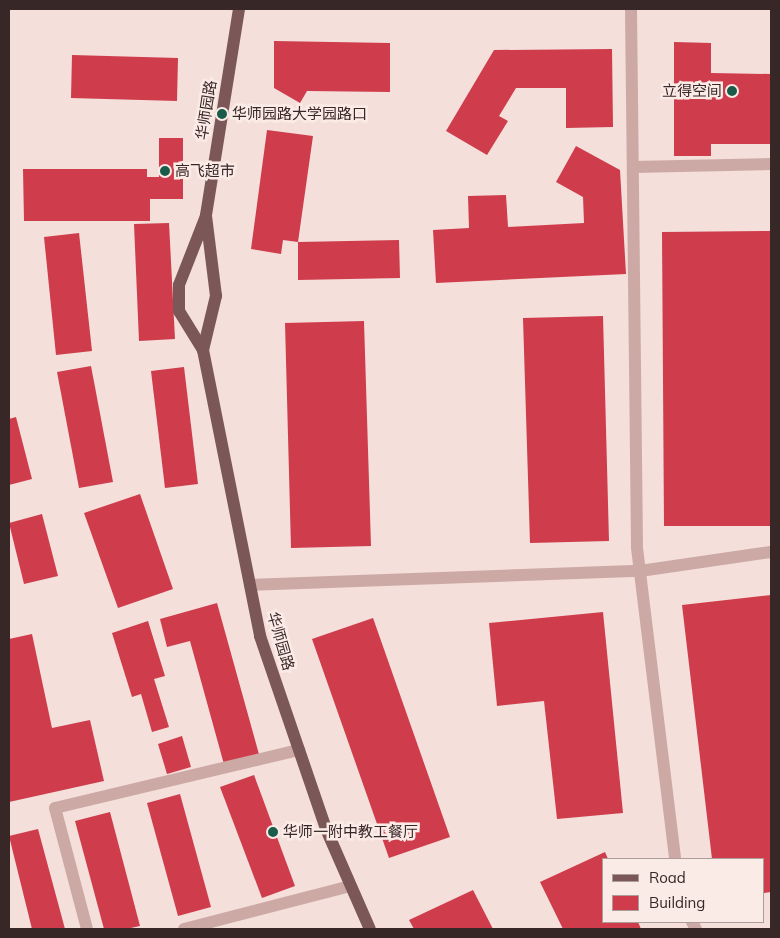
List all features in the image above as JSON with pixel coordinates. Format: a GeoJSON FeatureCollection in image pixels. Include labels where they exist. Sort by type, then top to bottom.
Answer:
{"type":"FeatureCollection","features":[{"type":"Feature","properties":{"kind":"main road","name":"华师园路"},"geometry":{"type":"LineString","coordinates":[[206,216],[239,9]]}},
{"type":"Feature","properties":{"kind":"main road"},"geometry":{"type":"LineString","coordinates":[[203,350],[216,296],[206,216]]}},
{"type":"Feature","properties":{"kind":"main road"},"geometry":{"type":"LineString","coordinates":[[203,350],[179,311],[177,294],[206,216]]}},
{"type":"Feature","properties":{"kind":"main road","name":"华师园路"},"geometry":{"type":"LineString","coordinates":[[203,350],[260,636],[299,750],[350,886],[370,929]]}},
{"type":"Feature","properties":{"kind":"street"},"geometry":{"type":"LineString","coordinates":[[631,9],[640,570],[675,858]]}},
{"type":"Feature","properties":{"kind":"street"},"geometry":{"type":"LineString","coordinates":[[633,167],[771,164]]}},
{"type":"Feature","properties":{"kind":"street"},"geometry":{"type":"LineString","coordinates":[[250,585],[640,570],[771,552]]}},
{"type":"Feature","properties":{"kind":"street"},"geometry":{"type":"LineString","coordinates":[[87,929],[55,808],[299,750]]}},
{"type":"Feature","properties":{"kind":"street"},"geometry":{"type":"LineString","coordinates":[[184,929],[350,886]]}},
{"type":"Feature","properties":{"kind":"building"},"geometry":{"type":"Polygon","coordinates":[[[274,41],[390,43],[390,92],[307,91],[300,103],[274,88],[274,41]]]}},
{"type":"Feature","properties":{"kind":"building"},"geometry":{"type":"Polygon","coordinates":[[[674,42],[711,43],[711,73],[771,74],[771,144],[711,144],[711,156],[674,156],[674,42]]]}},
{"type":"Feature","properties":{"kind":"building"},"geometry":{"type":"Polygon","coordinates":[[[612,49],[613,127],[566,128],[566,88],[516,88],[499,116],[508,121],[487,155],[446,131],[494,50],[612,49]]]}},
{"type":"Feature","properties":{"kind":"building"},"geometry":{"type":"Polygon","coordinates":[[[72,55],[178,58],[177,101],[71,98],[72,55]]]}},
{"type":"Feature","properties":{"kind":"building"},"geometry":{"type":"Polygon","coordinates":[[[267,130],[313,136],[298,242],[283,240],[281,254],[251,249],[267,130]]]}},
{"type":"Feature","properties":{"kind":"building"},"geometry":{"type":"Polygon","coordinates":[[[159,138],[183,138],[183,199],[150,199],[150,221],[24,221],[23,169],[147,169],[147,177],[159,177],[159,138]]]}},
{"type":"Feature","properties":{"kind":"building"},"geometry":{"type":"Polygon","coordinates":[[[576,146],[620,170],[626,274],[436,283],[433,230],[469,228],[468,196],[506,195],[508,227],[584,223],[583,197],[556,182],[576,146]]]}},
{"type":"Feature","properties":{"kind":"building"},"geometry":{"type":"Polygon","coordinates":[[[169,223],[175,339],[139,341],[134,224],[169,223]]]}},
{"type":"Feature","properties":{"kind":"building"},"geometry":{"type":"Polygon","coordinates":[[[771,231],[771,526],[664,526],[662,232],[771,231]]]}},
{"type":"Feature","properties":{"kind":"building"},"geometry":{"type":"Polygon","coordinates":[[[79,233],[92,351],[56,355],[44,237],[79,233]]]}},
{"type":"Feature","properties":{"kind":"building"},"geometry":{"type":"Polygon","coordinates":[[[399,240],[400,278],[298,280],[298,242],[399,240]]]}},
{"type":"Feature","properties":{"kind":"building"},"geometry":{"type":"Polygon","coordinates":[[[603,316],[609,541],[530,543],[523,318],[603,316]]]}},
{"type":"Feature","properties":{"kind":"building"},"geometry":{"type":"Polygon","coordinates":[[[364,321],[371,546],[291,548],[285,323],[364,321]]]}},
{"type":"Feature","properties":{"kind":"building"},"geometry":{"type":"Polygon","coordinates":[[[91,366],[113,482],[79,488],[57,372],[91,366]]]}},
{"type":"Feature","properties":{"kind":"building"},"geometry":{"type":"Polygon","coordinates":[[[184,367],[198,484],[165,488],[151,371],[184,367]]]}},
{"type":"Feature","properties":{"kind":"building"},"geometry":{"type":"Polygon","coordinates":[[[16,417],[32,479],[9,485],[9,419],[16,417]]]}},
{"type":"Feature","properties":{"kind":"building"},"geometry":{"type":"Polygon","coordinates":[[[140,494],[173,589],[118,608],[84,513],[140,494]]]}},
{"type":"Feature","properties":{"kind":"building"},"geometry":{"type":"Polygon","coordinates":[[[42,514],[58,576],[24,584],[9,523],[42,514]]]}},
{"type":"Feature","properties":{"kind":"building"},"geometry":{"type":"Polygon","coordinates":[[[771,595],[771,892],[765,893],[765,858],[712,858],[682,605],[771,595]]]}},
{"type":"Feature","properties":{"kind":"building"},"geometry":{"type":"Polygon","coordinates":[[[217,603],[260,758],[225,768],[190,641],[167,647],[160,619],[217,603]]]}},
{"type":"Feature","properties":{"kind":"building"},"geometry":{"type":"Polygon","coordinates":[[[603,612],[623,813],[557,819],[544,701],[497,706],[489,623],[603,612]]]}},
{"type":"Feature","properties":{"kind":"building"},"geometry":{"type":"Polygon","coordinates":[[[373,618],[450,837],[389,858],[312,639],[373,618]]]}},
{"type":"Feature","properties":{"kind":"building"},"geometry":{"type":"Polygon","coordinates":[[[148,621],[165,676],[154,679],[169,727],[152,732],[141,694],[132,697],[112,633],[148,621]]]}},
{"type":"Feature","properties":{"kind":"building"},"geometry":{"type":"Polygon","coordinates":[[[32,634],[52,728],[90,720],[104,781],[9,802],[9,639],[32,634]]]}},
{"type":"Feature","properties":{"kind":"building"},"geometry":{"type":"Polygon","coordinates":[[[182,736],[191,767],[167,774],[158,744],[182,736]]]}},
{"type":"Feature","properties":{"kind":"building"},"geometry":{"type":"Polygon","coordinates":[[[254,775],[295,886],[262,898],[220,787],[254,775]]]}},
{"type":"Feature","properties":{"kind":"building"},"geometry":{"type":"Polygon","coordinates":[[[180,794],[211,907],[178,916],[147,803],[180,794]]]}},
{"type":"Feature","properties":{"kind":"building"},"geometry":{"type":"Polygon","coordinates":[[[110,812],[140,926],[126,929],[104,929],[75,821],[110,812]]]}},
{"type":"Feature","properties":{"kind":"building"},"geometry":{"type":"Polygon","coordinates":[[[38,829],[65,929],[32,929],[9,836],[38,829]]]}},
{"type":"Feature","properties":{"kind":"building"},"geometry":{"type":"Polygon","coordinates":[[[605,852],[608,858],[602,858],[602,923],[638,923],[641,929],[563,929],[540,882],[605,852]]]}},
{"type":"Feature","properties":{"kind":"building"},"geometry":{"type":"Polygon","coordinates":[[[473,890],[493,929],[414,929],[409,920],[473,890]]]}},
{"type":"Feature","properties":{"kind":"place","name":"立得空间"},"geometry":{"type":"Point","coordinates":[732,91]}},
{"type":"Feature","properties":{"kind":"place","name":"华师园路大学园路口"},"geometry":{"type":"Point","coordinates":[222,114]}},
{"type":"Feature","properties":{"kind":"place","name":"高飞超市"},"geometry":{"type":"Point","coordinates":[165,171]}},
{"type":"Feature","properties":{"kind":"place","name":"华师一附中教工餐厅"},"geometry":{"type":"Point","coordinates":[273,832]}}]}
